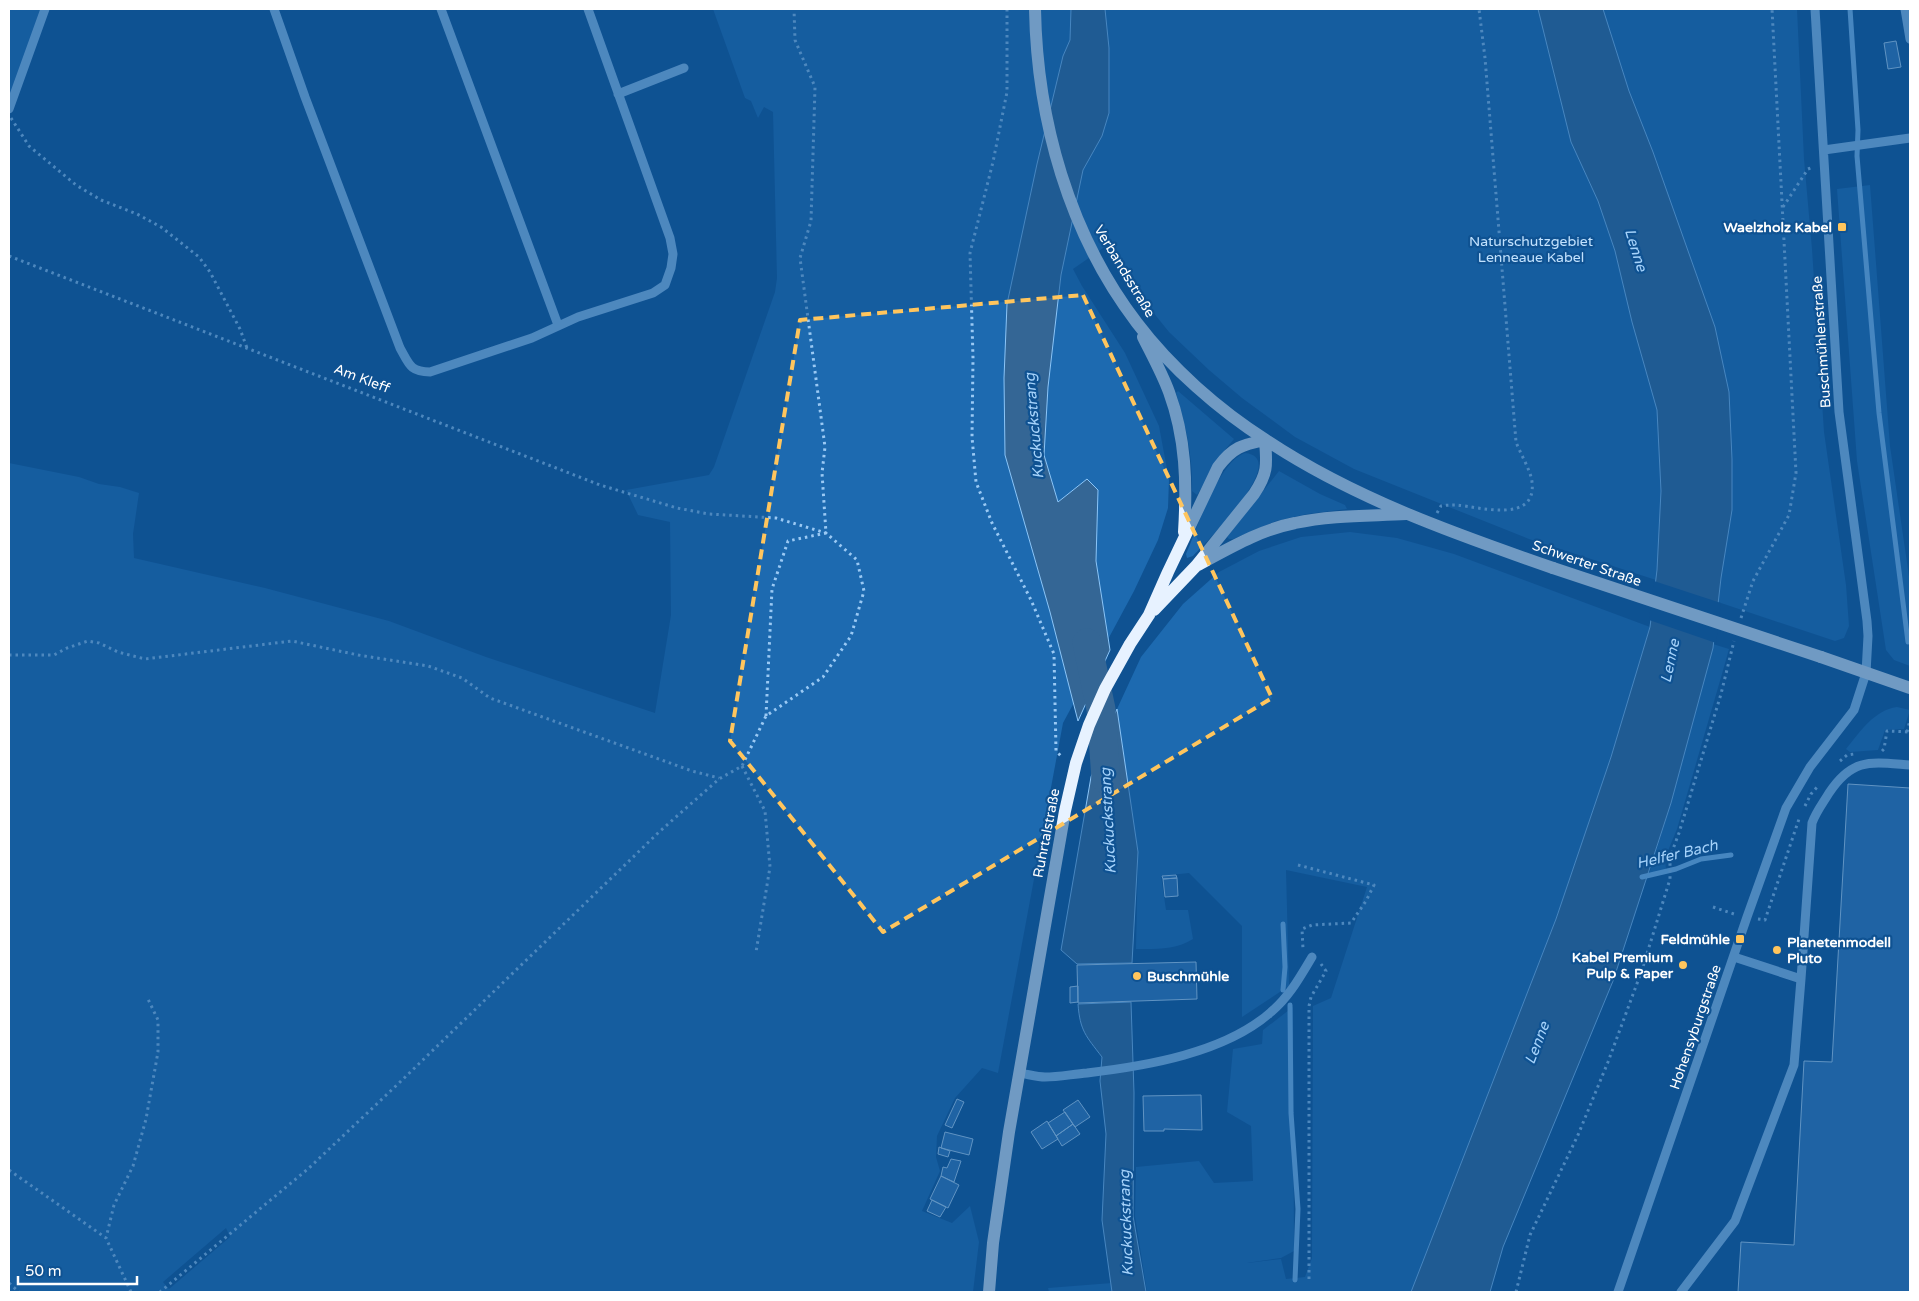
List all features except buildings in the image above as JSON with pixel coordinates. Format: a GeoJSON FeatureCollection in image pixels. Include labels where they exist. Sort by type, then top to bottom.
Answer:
{"type":"FeatureCollection","features":[{"type":"Feature","properties":{"kind":"main road","name":"Verbandsstraße"},"geometry":{"type":"LineString","coordinates":[[1034,9],[1041,94],[1058,164],[1082,229],[1099,262],[1137,323],[1186,376],[1221,407],[1265,440]]}},
{"type":"Feature","properties":{"kind":"main road"},"geometry":{"type":"LineString","coordinates":[[1137,323],[1169,392],[1178,422],[1186,466],[1184,539]]}},
{"type":"Feature","properties":{"kind":"main road","name":"Ruhrtalstraße"},"geometry":{"type":"LineString","coordinates":[[989,1292],[999,1200],[1019,1073],[1065,811],[1075,766],[1089,725],[1105,689],[1130,644],[1149,615],[1213,476],[1224,459],[1239,446],[1265,440],[1267,465],[1261,484],[1196,566],[1149,615]]}},
{"type":"Feature","properties":{"kind":"main road","name":"Schwerter Straße"},"geometry":{"type":"LineString","coordinates":[[1265,440],[1326,475],[1431,524],[1523,558],[1910,688]]}},
{"type":"Feature","properties":{"kind":"main road"},"geometry":{"type":"LineString","coordinates":[[1196,566],[1245,540],[1296,522],[1352,516],[1409,514]]}},
{"type":"Feature","properties":{"kind":"street"},"geometry":{"type":"LineString","coordinates":[[9,109],[45,9]]}},
{"type":"Feature","properties":{"kind":"street"},"geometry":{"type":"LineString","coordinates":[[274,9],[305,97],[400,348],[410,366],[418,372],[430,372],[532,338],[558,325],[653,293],[664,285],[671,268],[673,254],[670,238],[588,9]]}},
{"type":"Feature","properties":{"kind":"street"},"geometry":{"type":"LineString","coordinates":[[441,9],[558,325]]}},
{"type":"Feature","properties":{"kind":"street","name":"Buschmühlenstraße"},"geometry":{"type":"LineString","coordinates":[[1815,9],[1839,412],[1867,621],[1866,673]]}},
{"type":"Feature","properties":{"kind":"street"},"geometry":{"type":"LineString","coordinates":[[1905,9],[1910,39]]}},
{"type":"Feature","properties":{"kind":"street"},"geometry":{"type":"LineString","coordinates":[[618,94],[684,68]]}},
{"type":"Feature","properties":{"kind":"street"},"geometry":{"type":"LineString","coordinates":[[1824,150],[1910,138]]}},
{"type":"Feature","properties":{"kind":"street","name":"Hohensyburgstraße"},"geometry":{"type":"LineString","coordinates":[[1618,1292],[1786,808],[1810,767],[1854,710],[1866,673]]}},
{"type":"Feature","properties":{"kind":"street"},"geometry":{"type":"LineString","coordinates":[[1681,1292],[1735,1221],[1794,1065],[1812,823],[1839,779],[1849,770],[1862,764],[1910,765]]}},
{"type":"Feature","properties":{"kind":"street"},"geometry":{"type":"LineString","coordinates":[[1019,1073],[1044,1077],[1135,1067],[1196,1051],[1240,1033],[1270,1013],[1292,990],[1312,957]]}},
{"type":"Feature","properties":{"kind":"street"},"geometry":{"type":"LineString","coordinates":[[1734,957],[1800,979]]}},
{"type":"Feature","properties":{"kind":"path"},"geometry":{"type":"LineString","coordinates":[[766,716],[823,677],[851,636],[864,591],[856,560],[826,533],[822,473],[825,447],[800,258],[811,221],[815,87],[795,40],[794,9]]}},
{"type":"Feature","properties":{"kind":"path"},"geometry":{"type":"LineString","coordinates":[[1008,9],[1007,92],[993,162],[970,253],[974,358],[972,437],[976,482],[992,523],[1031,600],[1054,654],[1056,751],[1075,766]]}},
{"type":"Feature","properties":{"kind":"path"},"geometry":{"type":"LineString","coordinates":[[1431,524],[1441,506],[1455,505],[1494,511],[1516,508],[1525,504],[1531,497],[1532,482],[1516,442],[1485,58],[1479,9]]}},
{"type":"Feature","properties":{"kind":"path"},"geometry":{"type":"LineString","coordinates":[[1739,625],[1753,581],[1789,516],[1794,493],[1796,458],[1772,9]]}},
{"type":"Feature","properties":{"kind":"path"},"geometry":{"type":"LineString","coordinates":[[9,115],[30,146],[76,185],[101,200],[156,223],[170,232],[199,257],[210,272],[248,348]]}},
{"type":"Feature","properties":{"kind":"path"},"geometry":{"type":"LineString","coordinates":[[1782,208],[1808,169],[1824,164]]}},
{"type":"Feature","properties":{"kind":"path","name":"Am Kleff"},"geometry":{"type":"LineString","coordinates":[[9,256],[600,485],[677,508],[709,514],[776,518],[826,533]]}},
{"type":"Feature","properties":{"kind":"path"},"geometry":{"type":"LineString","coordinates":[[160,1292],[309,1168],[659,832],[719,778],[742,766],[766,716],[772,589],[788,541],[826,533]]}},
{"type":"Feature","properties":{"kind":"path"},"geometry":{"type":"LineString","coordinates":[[1516,1292],[1530,1235],[1578,1135],[1608,1062],[1642,970],[1670,879],[1670,857],[1721,694],[1737,633]]}},
{"type":"Feature","properties":{"kind":"path"},"geometry":{"type":"LineString","coordinates":[[9,655],[54,655],[67,648],[88,641],[100,642],[118,652],[145,659],[292,641],[358,655],[428,666],[462,678],[490,698],[692,771],[719,778]]}},
{"type":"Feature","properties":{"kind":"path"},"geometry":{"type":"LineString","coordinates":[[1907,732],[1910,720]]}},
{"type":"Feature","properties":{"kind":"path"},"geometry":{"type":"LineString","coordinates":[[742,766],[765,811],[770,868],[756,952]]}},
{"type":"Feature","properties":{"kind":"path"},"geometry":{"type":"LineString","coordinates":[[1298,865],[1374,885],[1351,923],[1320,924],[1302,929],[1303,949],[1325,967],[1326,971],[1311,997],[1309,1006],[1309,1279]]}},
{"type":"Feature","properties":{"kind":"path"},"geometry":{"type":"LineString","coordinates":[[1713,907],[1736,915]]}},
{"type":"Feature","properties":{"kind":"path"},"geometry":{"type":"LineString","coordinates":[[106,1238],[114,1205],[133,1166],[146,1119],[158,1052],[158,1020],[147,997]]}},
{"type":"Feature","properties":{"kind":"path"},"geometry":{"type":"LineString","coordinates":[[9,1170],[106,1238],[131,1292]]}},
{"type":"Feature","properties":{"kind":"path"},"geometry":{"type":"LineString","coordinates":[[9,1283],[19,1292]]}},
{"type":"Feature","properties":{"kind":"highlighted area"},"geometry":{"type":"Polygon","coordinates":[[[1083,295],[1272,698],[883,932],[730,741],[800,320],[1083,295]]]}},
{"type":"Feature","properties":{"kind":"green space"},"geometry":{"type":"Polygon","coordinates":[[[9,9],[42,9],[9,104],[9,9]]]}},
{"type":"Feature","properties":{"kind":"green space","name":"Naturschutzgebiet Lenneaue Kabel"},"geometry":{"type":"Polygon","coordinates":[[[713,9],[1797,9],[1804,159],[1824,432],[1846,585],[1849,626],[1844,638],[1835,641],[1718,602],[1720,589],[1658,569],[1656,580],[1529,539],[1354,469],[1295,437],[1242,398],[1209,370],[1169,332],[1140,296],[1109,244],[1073,269],[1125,353],[1159,426],[1169,480],[1168,508],[1158,540],[1134,591],[1063,723],[998,1073],[982,1068],[955,1098],[937,1136],[936,1157],[940,1171],[922,1211],[952,1223],[970,1206],[979,1242],[973,1292],[9,1292],[9,463],[79,477],[99,484],[120,487],[139,493],[133,534],[134,558],[265,588],[389,621],[486,657],[655,713],[671,615],[670,522],[638,515],[626,490],[709,475],[714,467],[775,292],[777,278],[773,112],[764,107],[758,118],[751,101],[745,98],[713,9]],[[226,1228],[163,1282],[169,1289],[230,1237],[226,1228]]]}},
{"type":"Feature","properties":{"kind":"green space"},"geometry":{"type":"Polygon","coordinates":[[[1870,185],[1890,446],[1910,583],[1910,666],[1894,660],[1886,650],[1857,461],[1837,189],[1870,185]]]}},
{"type":"Feature","properties":{"kind":"green space"},"geometry":{"type":"Polygon","coordinates":[[[1178,391],[1234,439],[1224,451],[1197,495],[1192,491],[1190,454],[1176,393],[1178,391]]]}},
{"type":"Feature","properties":{"kind":"green space"},"geometry":{"type":"Polygon","coordinates":[[[1245,453],[1257,458],[1258,470],[1252,485],[1241,502],[1212,536],[1193,556],[1187,558],[1186,554],[1202,513],[1217,482],[1235,459],[1245,453]]]}},
{"type":"Feature","properties":{"kind":"green space"},"geometry":{"type":"Polygon","coordinates":[[[1279,471],[1320,494],[1345,505],[1347,509],[1307,514],[1276,521],[1229,539],[1227,537],[1279,471]]]}},
{"type":"Feature","properties":{"kind":"green space"},"geometry":{"type":"Polygon","coordinates":[[[1350,532],[1397,538],[1454,554],[1650,627],[1611,757],[1556,919],[1411,1292],[1147,1292],[1135,1216],[1136,1167],[1199,1161],[1214,1183],[1253,1181],[1251,1126],[1227,1112],[1233,1049],[1262,1044],[1263,1030],[1293,1007],[1294,1251],[1281,1258],[1247,1263],[1281,1259],[1286,1279],[1305,1277],[1312,1258],[1313,1006],[1331,998],[1367,887],[1286,870],[1289,986],[1242,1017],[1242,926],[1189,873],[1161,876],[1166,910],[1188,910],[1193,939],[1173,947],[1136,949],[1138,852],[1117,709],[1141,657],[1183,604],[1219,572],[1259,551],[1301,537],[1350,532]]]}},
{"type":"Feature","properties":{"kind":"green space"},"geometry":{"type":"Polygon","coordinates":[[[1713,644],[1729,649],[1677,829],[1665,858],[1666,870],[1649,874],[1671,803],[1713,644]]]}},
{"type":"Feature","properties":{"kind":"green space"},"geometry":{"type":"Polygon","coordinates":[[[1897,707],[1910,710],[1904,729],[1885,730],[1878,750],[1850,752],[1846,749],[1874,717],[1881,712],[1897,707]]]}},
{"type":"Feature","properties":{"kind":"green space"},"geometry":{"type":"Polygon","coordinates":[[[1112,1283],[1112,1292],[1049,1292],[1048,1288],[1112,1283]]]}},
{"type":"Feature","properties":{"kind":"water"},"geometry":{"type":"Polygon","coordinates":[[[1071,9],[1105,9],[1109,48],[1109,113],[1102,136],[1083,170],[1061,275],[1048,387],[1044,455],[1058,502],[1087,479],[1098,490],[1096,561],[1110,650],[1078,721],[1050,612],[1005,455],[1004,378],[1007,304],[1037,164],[1063,56],[1070,40],[1071,9]]]}},
{"type":"Feature","properties":{"kind":"water","name":"Lenne"},"geometry":{"type":"Polygon","coordinates":[[[1538,9],[1603,9],[1629,91],[1653,152],[1715,327],[1729,392],[1732,510],[1721,578],[1713,648],[1671,803],[1613,981],[1503,1247],[1490,1292],[1411,1292],[1556,919],[1611,757],[1650,627],[1657,570],[1661,491],[1657,410],[1632,322],[1615,251],[1598,201],[1571,142],[1538,9]]]}},
{"type":"Feature","properties":{"kind":"water"},"geometry":{"type":"Polygon","coordinates":[[[1117,709],[1138,852],[1132,963],[1077,964],[1061,950],[1091,777],[1101,745],[1117,709]]]}},
{"type":"Feature","properties":{"kind":"water"},"geometry":{"type":"Polygon","coordinates":[[[1131,1002],[1134,1093],[1133,1216],[1146,1292],[1112,1292],[1102,1220],[1106,1134],[1100,1081],[1102,1057],[1082,1027],[1078,1004],[1131,1002]]]}},
{"type":"Feature","properties":{"kind":"pier"},"geometry":{"type":"Polygon","coordinates":[[[1654,581],[1721,603],[1716,643],[1649,620],[1654,581]]]}},
{"type":"Feature","properties":{"kind":"waterway"},"geometry":{"type":"LineString","coordinates":[[1850,9],[1858,130],[1857,156],[1879,413],[1908,642]]}},
{"type":"Feature","properties":{"kind":"waterway","name":"Kuckuckstrang"},"geometry":{"type":"LineString","coordinates":[[1087,643],[1101,709],[1106,779]]}},
{"type":"Feature","properties":{"kind":"waterway","name":"Helfer Bach"},"geometry":{"type":"LineString","coordinates":[[1642,877],[1676,869],[1701,859],[1731,855]]}},
{"type":"Feature","properties":{"kind":"waterway"},"geometry":{"type":"LineString","coordinates":[[1283,924],[1285,967],[1283,990]]}},
{"type":"Feature","properties":{"kind":"waterway"},"geometry":{"type":"LineString","coordinates":[[1290,1005],[1291,1113],[1298,1209],[1295,1280]]}},
{"type":"Feature","properties":{"kind":"place","name":"Waelzholz Kabel"},"geometry":{"type":"Point","coordinates":[1842,227]}},
{"type":"Feature","properties":{"kind":"place","name":"Feldmühle"},"geometry":{"type":"Point","coordinates":[1740,939]}},
{"type":"Feature","properties":{"kind":"place","name":"Planetenmodell Pluto"},"geometry":{"type":"Point","coordinates":[1777,950]}},
{"type":"Feature","properties":{"kind":"place","name":"Kabel Premium Pulp & Paper"},"geometry":{"type":"Point","coordinates":[1683,965]}},
{"type":"Feature","properties":{"kind":"place","name":"Buschmühle"},"geometry":{"type":"Point","coordinates":[1137,976]}}]}
